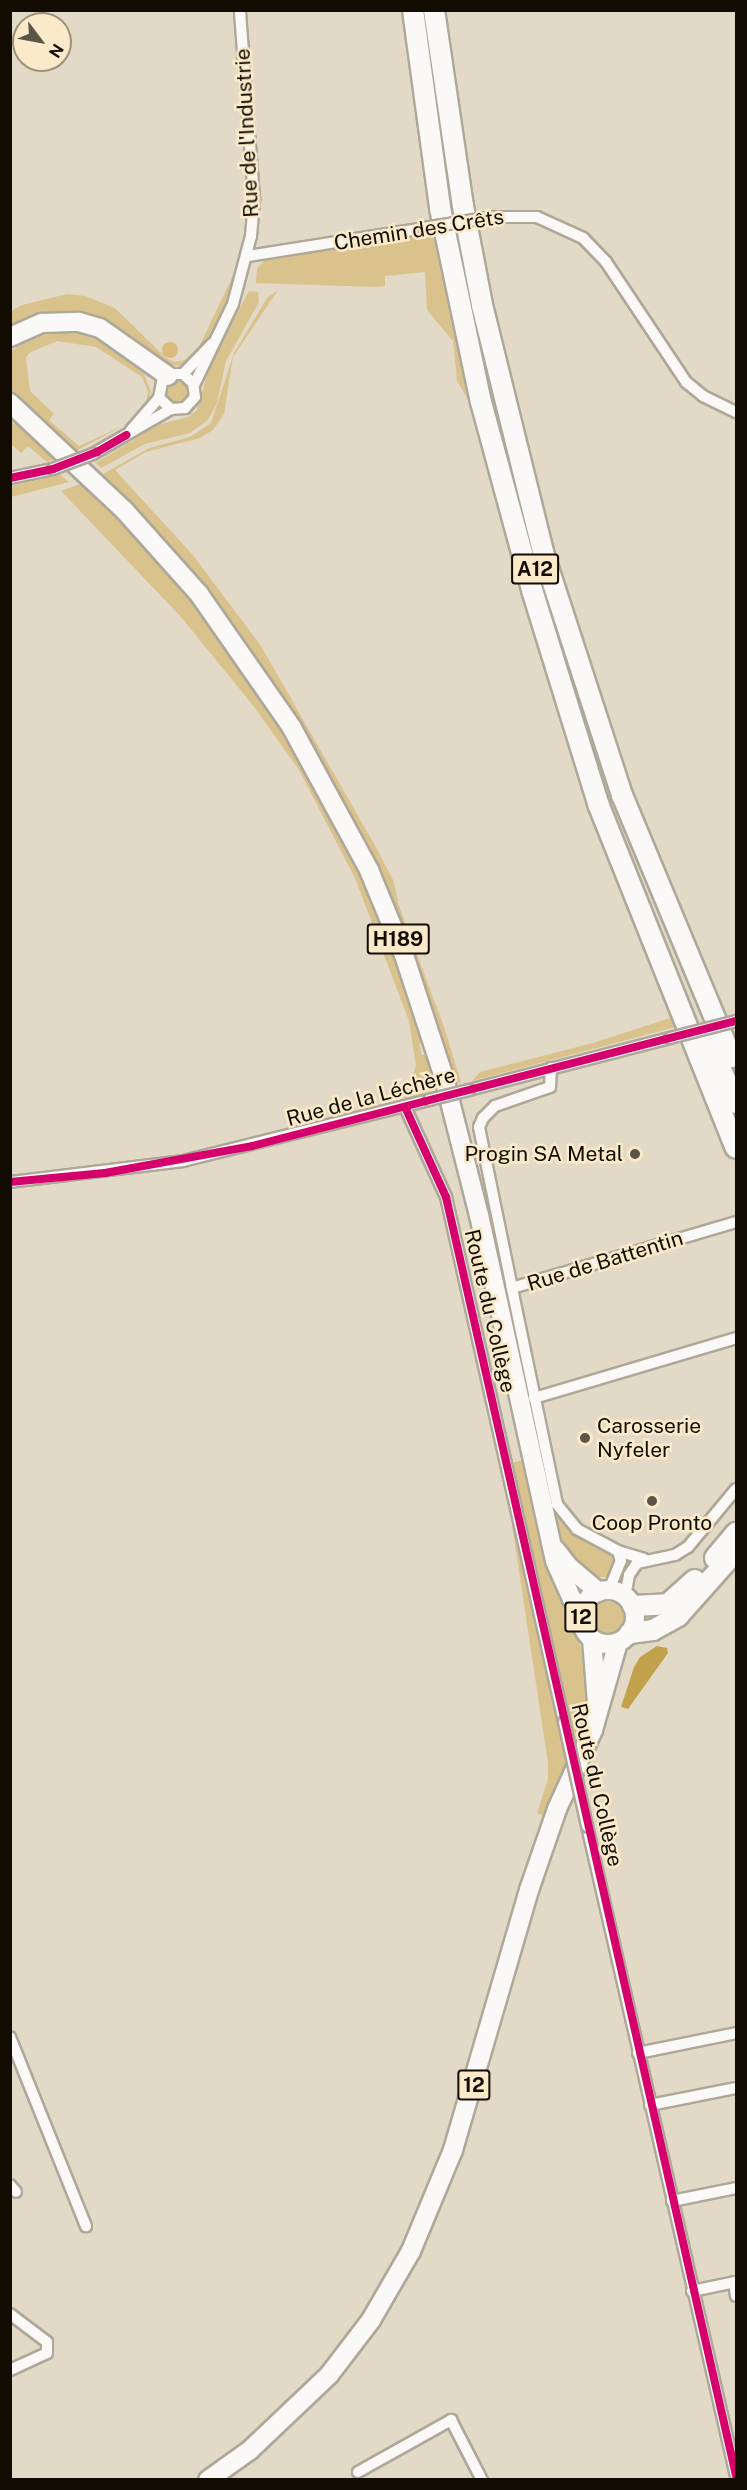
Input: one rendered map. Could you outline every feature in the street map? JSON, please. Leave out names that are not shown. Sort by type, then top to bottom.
[{"type":"highway","points":[[412,10],[440,208],[481,402],[533,593],[599,806],[736,1148]]},
{"type":"highway","name":"A12","points":[[422,10],[453,222],[490,398],[540,587],[585,729],[627,845],[736,1103]]},
{"type":"highway","name":"A12","points":[[434,10],[463,206],[517,454],[591,708],[682,948],[736,1071]]},
{"type":"highway","points":[[13,338],[42,323],[79,322],[100,328],[136,354],[168,383]]},
{"type":"highway","points":[[10,403],[19,418]]},
{"type":"highway","name":"H189","points":[[19,418],[124,510],[225,628],[303,746],[369,870],[404,956],[451,1103],[552,1544]]},
{"type":"highway","points":[[682,948],[736,1036]]},
{"type":"highway","points":[[616,1596],[658,1607],[678,1598],[736,1533]]},
{"type":"highway","name":"12","points":[[208,2480],[258,2443],[329,2375],[370,2320],[411,2252],[457,2138],[542,1850],[597,1714],[624,1637],[634,1623],[616,1596],[569,1567],[552,1544]]},
{"type":"highway","name":"12","points":[[552,1544],[559,1573],[582,1611],[583,1626],[592,1639],[597,1714]]},
{"type":"highway","points":[[624,1637],[653,1629],[678,1616],[736,1551]]},
{"type":"highway","name":"12","points":[[582,1611],[616,1596]]},
{"type":"highway","name":"12","points":[[592,1639],[605,1644],[624,1637]]},
{"type":"street","name":"Rue de l'Industrie","points":[[240,10],[254,198],[248,256]]},
{"type":"street","name":"Chemin des Crêts","points":[[248,256],[492,217],[537,217],[583,238],[606,262],[686,382],[703,396],[736,412]]},
{"type":"street","points":[[10,478],[53,469],[93,454],[171,409],[182,410],[190,405],[194,385],[233,304],[248,256]]},
{"type":"street","points":[[126,435],[168,383],[216,340]]},
{"type":"street","points":[[168,383],[194,385]]},
{"type":"street","points":[[168,383],[171,409]]},
{"type":"street","name":"Rue de la Léchère","points":[[10,1182],[183,1161],[405,1107],[736,1021]]},
{"type":"street","points":[[513,1288],[479,1127],[483,1118],[495,1106],[550,1087],[551,1068]]},
{"type":"street","name":"Route du Collège","points":[[405,1107],[446,1197],[638,2053],[736,2476]]},
{"type":"street","name":"Rue de Battentin","points":[[644,1558],[618,1551],[577,1529],[560,1509],[534,1398],[513,1288],[736,1222]]},
{"type":"street","points":[[534,1398],[736,1338]]},
{"type":"street","points":[[616,1596],[630,1571],[644,1558],[675,1555],[688,1547],[736,1490]]},
{"type":"street","points":[[616,1596],[621,1561],[618,1551]]},
{"type":"street","points":[[638,2053],[736,2033]]},
{"type":"street","points":[[11,2043],[86,2226]]},
{"type":"street","points":[[650,2105],[736,2088]]},
{"type":"street","points":[[672,2201],[736,2188]]},
{"type":"street","points":[[692,2291],[735,2282],[736,2296]]},
{"type":"street","points":[[10,2370],[47,2353],[47,2342],[12,2315]]},
{"type":"street","points":[[358,2472],[451,2420],[481,2479]]},
{"type":"shaded area","points":[[443,231],[517,547],[683,1025],[472,1081],[480,1072],[593,1043],[670,1018],[631,911],[472,406],[457,381],[453,341],[427,310],[425,272],[385,276],[385,286],[376,287],[256,283],[257,269],[265,259]]},
{"type":"shaded area","points":[[239,263],[221,317],[206,345],[179,366],[161,363],[107,322],[72,312],[50,313],[11,328],[11,311],[22,305],[67,294],[85,296],[115,308],[166,358],[175,362],[185,360],[199,347]]},
{"type":"shaded area","points":[[278,290],[233,357],[224,414],[213,430],[200,438],[146,452],[115,470],[192,554],[261,646],[377,849],[394,882],[398,903],[444,1027],[461,1082],[453,1085],[388,886],[320,761],[236,630],[204,589],[98,477],[149,448],[190,437],[211,423],[234,353],[267,298]]},
{"type":"shaded area","points":[[249,291],[258,292],[259,302],[226,361],[217,403],[208,420],[190,433],[145,444],[101,468],[96,463],[158,425],[188,417],[197,410],[210,365]]},
{"type":"shaded area","points":[[56,329],[95,336],[144,374],[151,392],[145,409],[148,392],[142,377],[96,347],[57,341],[29,353],[26,358],[30,391],[54,414],[49,420],[79,446],[123,426],[72,453],[11,395],[11,351],[36,334]]},
{"type":"shaded area","points":[[170,342],[176,344],[178,350],[176,356],[170,358],[164,356],[162,350],[164,344]]},
{"type":"shaded area","points":[[177,380],[186,383],[189,392],[186,401],[177,404],[168,401],[165,392],[168,383]]},
{"type":"shaded area","points":[[10,422],[19,426],[59,458],[47,462],[28,446],[21,453],[11,444]]},
{"type":"shaded area","points":[[61,475],[69,482],[11,497],[11,486]]},
{"type":"shaded area","points":[[86,482],[192,598],[224,640],[307,768],[361,871],[387,932],[425,1042],[419,1044],[422,1055],[429,1054],[439,1088],[421,1094],[421,1098],[404,1098],[416,1066],[409,1021],[355,878],[299,770],[255,708],[181,617],[61,491]]},
{"type":"shaded area","points":[[524,1460],[543,1555],[566,1604],[585,1660],[590,1688],[584,1728],[544,1816],[537,1813],[548,1779],[548,1763],[508,1498],[568,1740],[572,1732],[511,1471],[511,1463]]},
{"type":"shaded area","points":[[554,1505],[578,1535],[610,1551],[615,1566],[607,1577],[591,1577],[565,1552],[550,1506]]},
{"type":"shaded area","points":[[608,1602],[619,1607],[624,1618],[619,1629],[608,1634],[597,1629],[592,1618],[597,1607]]},
{"type":"shaded area","points":[[657,1646],[667,1648],[668,1653],[628,1709],[621,1707],[634,1667],[640,1657]]},
{"type":"cycle path","points":[[10,478],[53,469],[97,452],[126,435]]},
{"type":"cycle path","points":[[10,1182],[105,1173],[252,1146],[736,1021]]},
{"type":"cycle path","points":[[405,1107],[446,1197],[736,2476]]},
{"type":"place","name":"Progin SA Metal","points":[[635,1154]]},
{"type":"place","name":"Carosserie Nyfeler","points":[[585,1438]]},
{"type":"place","name":"Coop Pronto","points":[[652,1501]]}]
